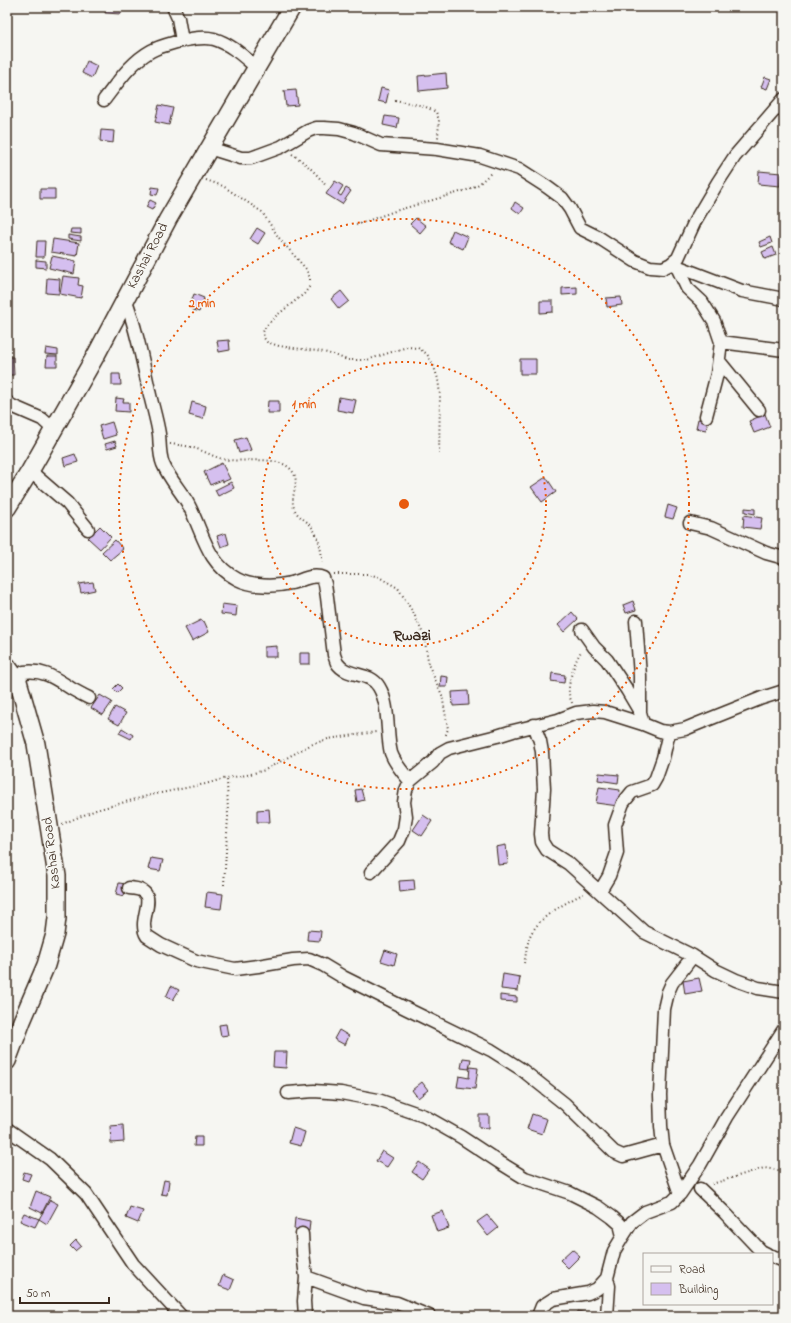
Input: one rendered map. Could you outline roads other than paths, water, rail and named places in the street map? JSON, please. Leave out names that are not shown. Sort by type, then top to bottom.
[{"type":"street","points":[[173,7],[178,18],[182,41]]},
{"type":"street","name":"Kashai Road","points":[[7,508],[30,471],[96,355],[168,219],[292,7]]},
{"type":"street","points":[[104,100],[139,58],[157,48],[182,41],[201,38],[214,39],[235,49],[257,68]]},
{"type":"street","points":[[674,265],[695,221],[718,182],[736,156],[784,99]]},
{"type":"street","points":[[210,148],[241,158],[251,158],[281,147],[308,131],[316,128],[324,128],[339,129],[354,133],[381,145],[438,149],[480,156],[518,169],[547,187],[562,198],[570,209],[580,228],[598,237],[635,261],[650,267],[663,268],[674,265],[742,291],[784,298]]},
{"type":"street","points":[[674,265],[687,288],[702,302],[714,322],[721,342],[719,362],[706,416]]},
{"type":"street","points":[[125,298],[133,319],[159,433],[163,463],[187,503],[210,553],[223,570],[238,580],[250,583],[278,585],[292,583],[315,576],[322,576],[325,584],[334,655],[337,664],[343,669],[366,676],[375,681],[380,688],[385,704],[392,755],[398,767],[410,781]]},
{"type":"street","points":[[721,342],[784,350]]},
{"type":"street","points":[[719,362],[759,410]]},
{"type":"street","points":[[7,402],[12,406],[42,419],[53,429]]},
{"type":"street","points":[[30,471],[67,503],[88,529]]},
{"type":"street","points":[[690,523],[711,528],[766,553],[784,558]]},
{"type":"street","points":[[636,621],[642,718]]},
{"type":"street","points":[[582,630],[594,647],[607,660],[642,718],[660,731],[669,732],[684,729],[762,698],[784,691]]},
{"type":"street","name":"Kashai Road","points":[[7,666],[18,681],[36,744],[57,876],[57,918],[55,934],[46,965],[7,1061]]},
{"type":"street","points":[[18,681],[24,672],[39,672],[57,679],[72,690],[89,698]]},
{"type":"street","points":[[371,872],[399,840],[404,829],[406,816],[404,802],[406,790],[410,781],[433,762],[440,753],[458,745],[558,720],[576,713],[593,711],[642,718]]},
{"type":"street","points":[[534,725],[542,752],[544,789],[541,834],[542,842],[547,850],[569,864],[644,932],[693,956],[715,970],[736,980],[758,988],[784,992]]},
{"type":"street","points":[[598,889],[609,876],[617,853],[615,825],[623,803],[632,792],[652,785],[663,758],[669,732]]},
{"type":"street","points":[[128,888],[139,889],[147,896],[148,901],[143,926],[144,932],[147,936],[182,955],[196,961],[235,969],[293,960],[309,960],[323,965],[405,1008],[491,1050],[522,1069],[565,1104],[614,1152],[622,1156],[663,1145]]},
{"type":"street","points":[[680,1194],[663,1145],[661,1126],[660,1095],[664,1009],[672,983],[693,956]]},
{"type":"street","points":[[538,1316],[542,1306],[553,1299],[588,1293],[597,1289],[607,1278],[614,1251],[632,1222],[645,1212],[672,1202],[680,1194],[700,1165],[727,1117],[784,1029]]},
{"type":"street","points":[[288,1093],[314,1091],[341,1093],[378,1100],[424,1116],[461,1137],[525,1178],[570,1193],[598,1207],[620,1224],[623,1236]]},
{"type":"street","points":[[7,1129],[50,1158],[86,1194],[133,1264],[181,1316]]},
{"type":"street","points":[[700,1189],[761,1251],[765,1253]]},
{"type":"street","points":[[302,1234],[306,1277],[304,1302],[305,1316]]},
{"type":"street","points":[[773,1256],[784,1261]]},
{"type":"street","points":[[306,1277],[364,1298],[397,1303],[430,1316]]},
{"type":"street","points":[[607,1278],[609,1286],[607,1316]]},
{"type":"district","name":"Rwazi","points":[[412,636]]}]
